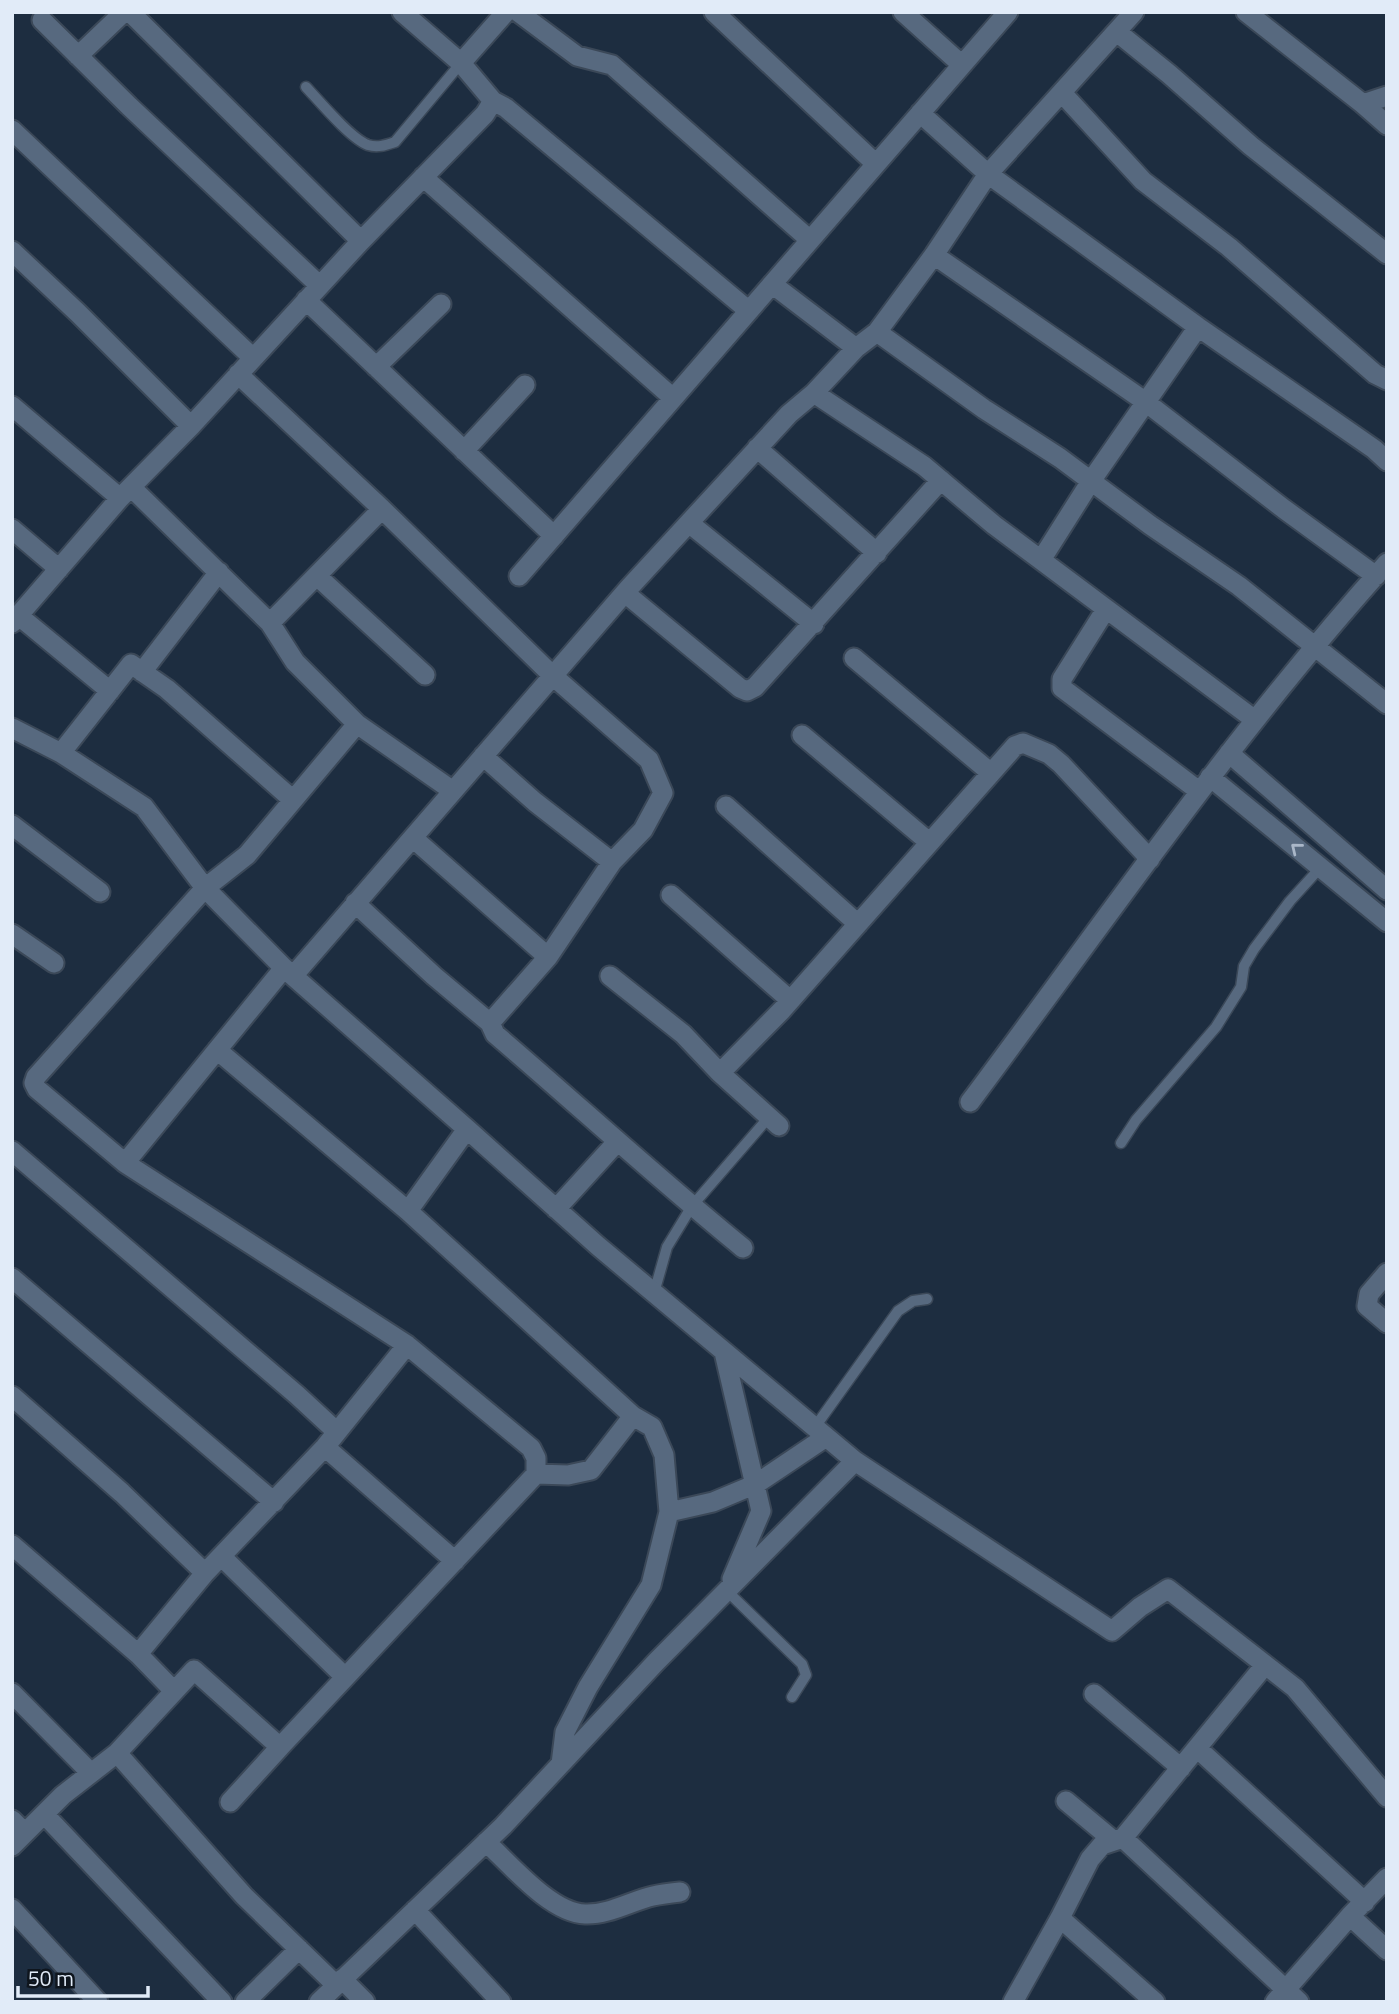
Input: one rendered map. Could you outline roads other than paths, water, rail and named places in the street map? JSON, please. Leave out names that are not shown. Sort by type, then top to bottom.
[{"type":"street","points":[[78,56],[124,12]]},
{"type":"street","points":[[130,12],[361,241]]},
{"type":"street","points":[[402,12],[461,63],[493,101],[506,108],[749,311]]},
{"type":"street","points":[[461,63],[506,12]]},
{"type":"street","points":[[518,12],[577,56],[612,65],[810,240]]},
{"type":"street","points":[[714,12],[876,164]]},
{"type":"street","points":[[903,12],[962,65]]},
{"type":"street","points":[[519,576],[1008,12]]},
{"type":"street","points":[[125,1163],[217,1050],[355,903],[625,593],[789,414],[814,393],[856,348],[877,332],[988,174],[1134,12]]},
{"type":"street","points":[[1246,12],[1387,125]]},
{"type":"street","points":[[42,20],[313,292],[376,367],[554,536]]},
{"type":"street","points":[[1117,32],[1251,146],[1387,254]]},
{"type":"street","points":[[1062,93],[1143,181],[1218,239],[1375,374],[1387,380]]},
{"type":"street","points":[[1363,104],[1387,96]]},
{"type":"street","points":[[110,691],[16,619],[126,493],[361,241],[485,114],[493,101]]},
{"type":"street","points":[[920,113],[988,174],[1198,327],[1374,449],[1387,461]]},
{"type":"street","points":[[12,130],[253,358]]},
{"type":"street","points":[[422,177],[673,398]]},
{"type":"street","points":[[12,251],[191,426]]},
{"type":"street","points":[[934,254],[1146,403],[1284,509],[1381,569],[1204,784],[970,1101]]},
{"type":"street","points":[[772,284],[856,348]]},
{"type":"street","points":[[376,367],[441,304]]},
{"type":"street","points":[[1041,560],[1091,481],[1198,327]]},
{"type":"street","points":[[877,332],[1239,586],[1387,704]]},
{"type":"street","points":[[238,374],[382,509],[553,676],[649,760],[663,793],[643,830],[612,862],[548,957],[490,1023]]},
{"type":"street","points":[[464,451],[525,385]]},
{"type":"street","points":[[814,393],[924,466],[1041,560],[1255,720]]},
{"type":"street","points":[[12,406],[126,493],[219,572],[270,623],[295,662],[357,724],[453,791]]},
{"type":"street","points":[[757,448],[877,553]]},
{"type":"street","points":[[625,593],[747,691],[755,687],[814,624],[941,480]]},
{"type":"street","points":[[270,623],[382,509]]},
{"type":"street","points":[[689,523],[814,624]]},
{"type":"street","points":[[12,529],[59,569]]},
{"type":"street","points":[[142,672],[219,572]]},
{"type":"street","points":[[317,576],[425,675]]},
{"type":"street","points":[[1106,609],[1062,679],[1062,688],[1204,784],[1320,868],[1387,922]]},
{"type":"street","points":[[854,658],[991,773]]},
{"type":"street","points":[[61,752],[131,664],[167,689],[293,800]]},
{"type":"street","points":[[230,1802],[536,1474],[536,1458],[531,1448],[407,1345],[125,1163],[37,1089],[34,1083],[36,1077],[205,888],[247,855],[357,724]]},
{"type":"street","points":[[12,728],[61,752],[144,807],[205,888],[288,972],[654,1294],[855,1461],[1112,1631],[1168,1588],[1295,1688],[1387,1797]]},
{"type":"street","points":[[802,735],[929,842]]},
{"type":"street","points":[[720,1073],[790,1000],[1015,746],[1023,743],[1049,754],[1150,859]]},
{"type":"street","points":[[1230,753],[1387,890]]},
{"type":"street","points":[[483,756],[535,802],[612,862]]},
{"type":"street","points":[[726,806],[858,924]]},
{"type":"street","points":[[12,825],[100,892]]},
{"type":"street","points":[[412,838],[548,957]]},
{"type":"street","points":[[671,895],[790,1000]]},
{"type":"street","points":[[355,903],[490,1023],[495,1034],[743,1248]]},
{"type":"street","points":[[12,934],[54,963]]},
{"type":"street","points":[[610,976],[683,1034],[720,1073],[774,1122]]},
{"type":"street","points":[[217,1050],[408,1211],[633,1416],[652,1427],[664,1455],[669,1512],[651,1585],[588,1687],[571,1720],[565,1732],[561,1764]]},
{"type":"street","points":[[408,1211],[467,1129]]},
{"type":"street","points":[[556,1209],[617,1142]]},
{"type":"street","points":[[12,1151],[297,1395],[331,1439],[455,1561]]},
{"type":"street","points":[[1387,1273],[1369,1294],[1367,1306],[1387,1323]]},
{"type":"street","points":[[12,1278],[274,1502]]},
{"type":"street","points":[[138,1654],[205,1573],[331,1439],[407,1345]]},
{"type":"street","points":[[724,1352],[761,1511],[727,1591]]},
{"type":"street","points":[[12,1396],[122,1493],[205,1573]]},
{"type":"street","points":[[536,1474],[568,1475],[591,1469],[633,1416]]},
{"type":"street","points":[[669,1512],[713,1502],[756,1484],[821,1432]]},
{"type":"street","points":[[319,2002],[486,1842],[855,1461]]},
{"type":"street","points":[[12,1545],[138,1654],[174,1692]]},
{"type":"street","points":[[222,1557],[345,1677]]},
{"type":"street","points":[[1013,2002],[1090,1859],[1102,1844],[1119,1840],[1265,1665]]},
{"type":"street","points":[[17,1833],[117,1753],[194,1670],[280,1747]]},
{"type":"street","points":[[12,1693],[91,1773]]},
{"type":"street","points":[[1094,1694],[1181,1768]]},
{"type":"street","points":[[1197,1748],[1365,1902]]},
{"type":"street","points":[[117,1753],[244,1896],[299,1949],[365,2002]]},
{"type":"street","points":[[1066,1801],[1119,1840],[1287,1998],[1350,1916],[1387,1878]]},
{"type":"street","points":[[44,1814],[222,2002]]},
{"type":"street","points":[[486,1842],[544,1896],[564,1910],[586,1914],[625,1906],[653,1896],[680,1892]]},
{"type":"street","points":[[12,1909],[98,2002]]},
{"type":"street","points":[[415,1910],[501,2002]]},
{"type":"street","points":[[1350,1916],[1387,1951]]},
{"type":"street","points":[[1060,1918],[1155,2002]]},
{"type":"street","points":[[245,2002],[299,1949]]},
{"type":"lane","points":[[306,87],[358,140],[369,146],[382,147],[395,142],[461,63]]},
{"type":"lane","points":[[1121,1143],[1136,1120],[1216,1027],[1241,986],[1244,966],[1254,949],[1290,901],[1320,868]]},
{"type":"lane","points":[[654,1294],[667,1247],[692,1206],[774,1122]]},
{"type":"lane","points":[[821,1432],[898,1311],[912,1301],[927,1299]]},
{"type":"lane","points":[[727,1591],[802,1664],[806,1675],[792,1697]]}]
